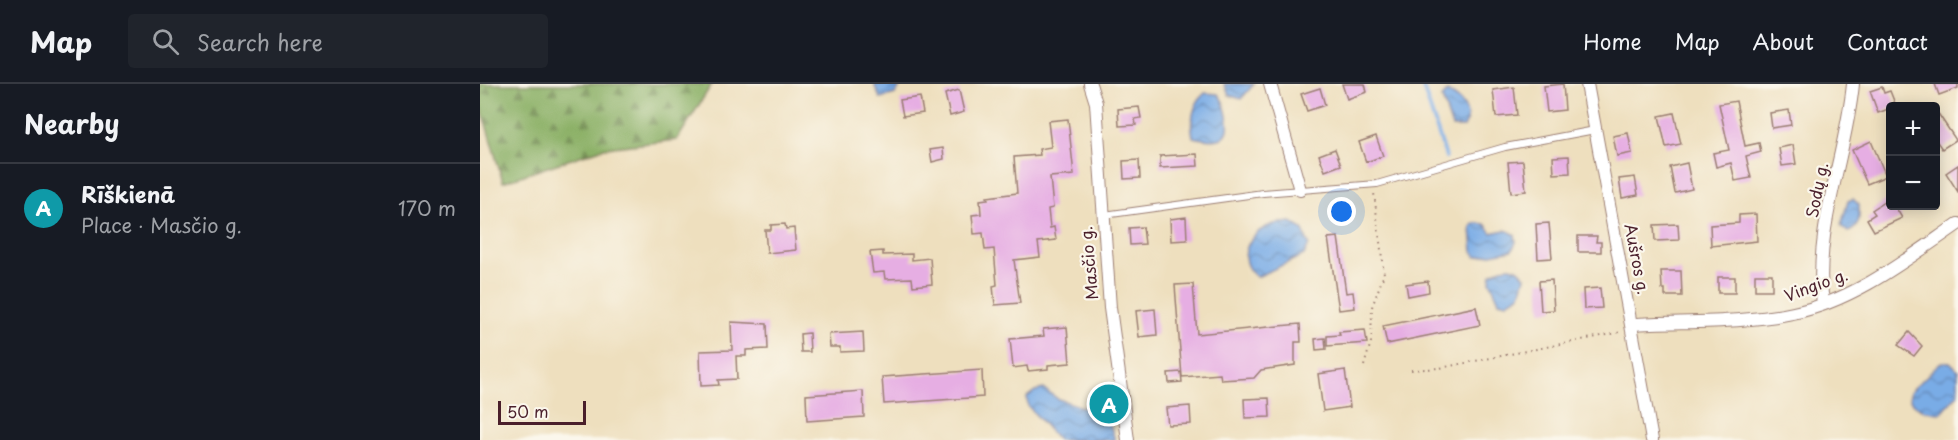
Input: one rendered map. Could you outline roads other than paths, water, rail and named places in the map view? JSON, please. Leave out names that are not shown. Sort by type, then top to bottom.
[{"type":"street","name":"Masčio g.","points":[[1090,84],[1096,103],[1102,215],[1118,388],[1128,440]]},
{"type":"street","points":[[1270,84],[1300,190]]},
{"type":"street","name":"Aušros g.","points":[[1587,84],[1652,440]]},
{"type":"street","name":"Sodų g.","points":[[1823,304],[1821,289],[1827,218],[1850,117],[1852,84]]},
{"type":"street","name":"Vingio g.","points":[[1633,327],[1762,318],[1795,313],[1823,304],[1882,276],[1958,224]]},
{"type":"lane","points":[[1102,215],[1263,193],[1373,184],[1505,147],[1595,130]]},
{"type":"water","points":[[874,84],[900,84],[895,94],[880,98]]},
{"type":"water","points":[[1224,84],[1254,84],[1241,99],[1229,95]]},
{"type":"water","points":[[1447,92],[1464,106],[1467,116],[1464,127],[1452,127],[1442,98]]},
{"type":"water","points":[[1205,93],[1218,94],[1222,99],[1227,116],[1228,125],[1225,136],[1214,140],[1193,137],[1193,113]]},
{"type":"water","points":[[1853,199],[1859,205],[1859,217],[1855,227],[1848,232],[1841,226],[1848,201]]},
{"type":"water","points":[[1291,222],[1302,229],[1309,244],[1304,255],[1257,277],[1246,263],[1245,256],[1250,241],[1256,234],[1271,225]]},
{"type":"water","points":[[1474,223],[1485,224],[1492,233],[1504,230],[1515,235],[1516,242],[1512,250],[1476,257],[1473,252],[1471,227]]},
{"type":"water","points":[[1501,268],[1519,269],[1525,277],[1520,295],[1507,303],[1499,301],[1490,281],[1491,274]]},
{"type":"water","points":[[1950,362],[1958,370],[1958,394],[1941,413],[1924,410],[1913,403],[1910,400],[1910,392],[1940,363]]},
{"type":"water","points":[[1044,389],[1058,399],[1107,415],[1115,440],[1058,440],[1028,406],[1027,397],[1035,391]]},
{"type":"waterway","points":[[1422,84],[1446,157]]},
{"type":"place","name":"Rīškienā","points":[[1109,404]]}]
